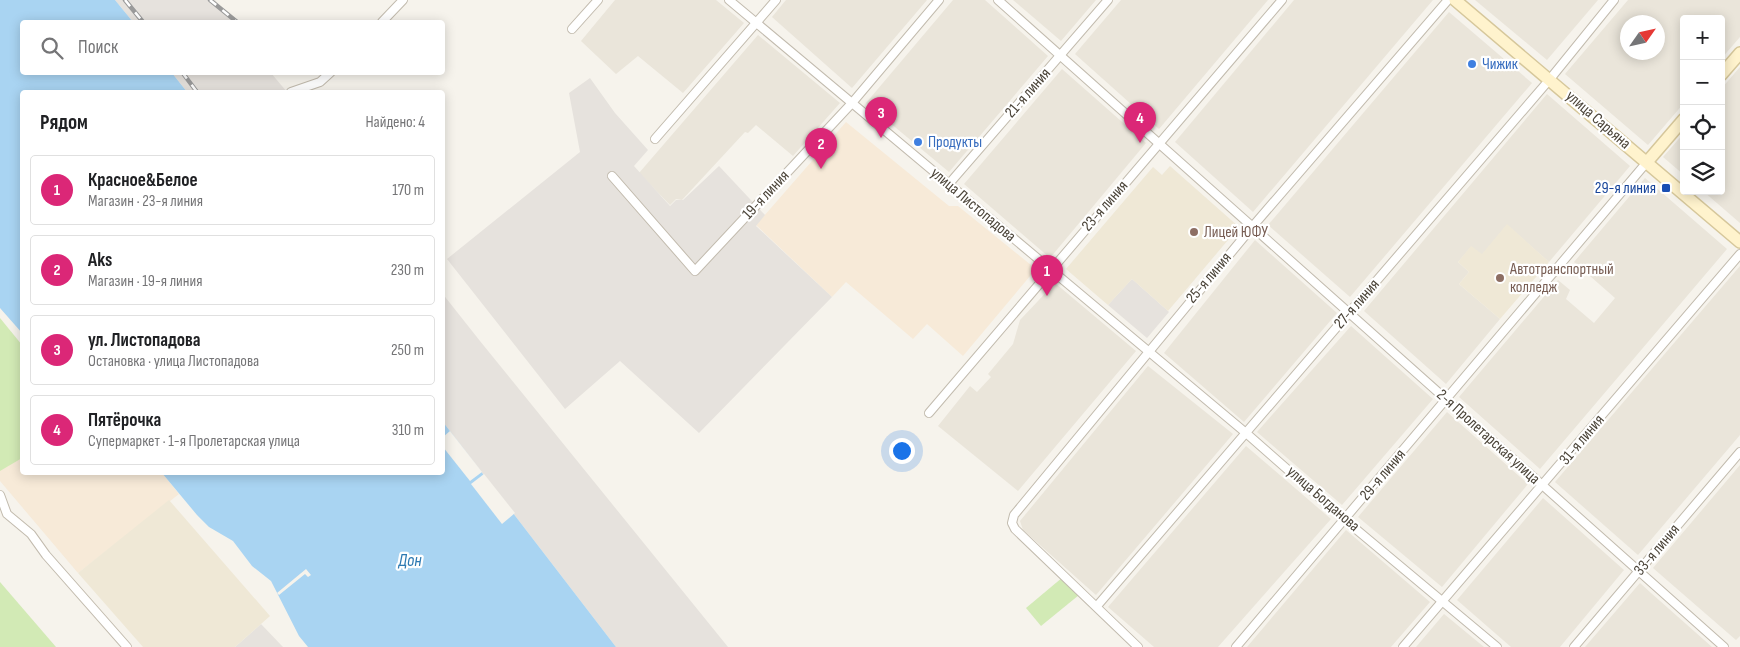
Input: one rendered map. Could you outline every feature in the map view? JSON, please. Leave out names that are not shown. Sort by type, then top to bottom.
[{"type":"main road","name":"улица Сарьяна","points":[[1455,0],[1740,242]]},
{"type":"main road","points":[[1725,70],[1740,53]]},
{"type":"main road","name":"29-я линия","points":[[1647,162],[1680,124]]},
{"type":"street","points":[[384,20],[403,0]]},
{"type":"street","points":[[572,29],[598,0]]},
{"type":"street","name":"улица Листопадова","points":[[729,0],[948,185],[1149,351]]},
{"type":"street","points":[[655,139],[776,0]]},
{"type":"street","name":"19-я линия","points":[[612,176],[695,271],[852,103],[939,0]]},
{"type":"street","name":"2-я Пролетарская улица","points":[[998,0],[1448,399],[1542,486],[1724,647]]},
{"type":"street","name":"21-я линия","points":[[948,185],[1108,0]]},
{"type":"street","name":"23-я линия","points":[[929,413],[1282,0]]},
{"type":"street","name":"25-я линия","points":[[1096,606],[1015,529],[1012,523],[1014,515],[1253,226],[1448,0]]},
{"type":"street","name":"27-я линия","points":[[1096,606],[1550,79],[1614,0]]},
{"type":"street","points":[[297,90],[320,82],[328,75]]},
{"type":"street","name":"29-я линия","points":[[1236,647],[1647,162]]},
{"type":"street","name":"31-я линия","points":[[1403,647],[1740,254]]},
{"type":"street","name":"улица Богданова","points":[[1149,351],[1345,520],[1497,647]]},
{"type":"street","name":"33-я линия","points":[[1574,647],[1740,452]]},
{"type":"street","points":[[0,495],[7,514],[31,534],[46,555],[127,647]]},
{"type":"street","points":[[1096,606],[1112,624],[1138,647]]},
{"type":"shaded area","points":[[115,0],[215,0],[231,20],[131,20]]},
{"type":"shaded area","points":[[615,0],[716,0],[744,23],[683,93],[638,56],[616,74],[581,41]]},
{"type":"shaded area","points":[[786,0],[927,0],[852,88],[772,17]]},
{"type":"shaded area","points":[[953,0],[985,0],[1048,56],[949,172],[866,103]]},
{"type":"shaded area","points":[[1013,0],[1096,0],[1061,41]]},
{"type":"shaded area","points":[[1121,0],[1268,0],[1159,129],[1075,54]]},
{"type":"shaded area","points":[[1294,0],[1433,0],[1253,212],[1175,142]]},
{"type":"shaded area","points":[[1475,0],[1598,0],[1547,60]]},
{"type":"shaded area","points":[[1628,0],[1740,0],[1740,37],[1725,54],[1725,15],[1680,15],[1680,108],[1648,145],[1565,74]]},
{"type":"shaded area","points":[[1449,12],[1532,83],[1350,297],[1268,225]]},
{"type":"shaded area","points":[[758,35],[840,103],[793,156],[756,125],[748,133],[745,132],[682,200],[676,199],[670,205],[639,173]]},
{"type":"shaded area","points":[[1740,67],[1740,223],[1708,195],[1725,195],[1725,84]]},
{"type":"shaded area","points":[[1062,69],[1146,143],[1050,258],[964,184]]},
{"type":"shaded area","points":[[174,75],[273,75],[285,90],[185,90]]},
{"type":"shaded area","points":[[590,78],[615,113],[648,150],[634,166],[670,206],[676,200],[683,200],[719,166],[765,215],[756,226],[832,297],[699,433],[620,361],[565,409],[447,259],[580,152],[569,93]]},
{"type":"shaded area","points":[[1547,94],[1630,166],[1549,262],[1507,225],[1482,255],[1471,247],[1458,262],[1469,272],[1459,284],[1500,319],[1446,384],[1364,311]]},
{"type":"shaded area","points":[[846,122],[949,206],[958,206],[1036,269],[963,356],[927,324],[913,339],[846,282],[832,297],[756,225]]},
{"type":"shaded area","points":[[1680,138],[1680,172],[1663,157]]},
{"type":"shaded area","points":[[1170,166],[1239,227],[1168,311],[1132,279],[1108,305],[1066,269],[1153,167],[1162,175]]},
{"type":"shaded area","points":[[1645,178],[1727,249],[1540,469],[1459,397],[1558,280],[1570,290],[1566,299],[1594,323],[1615,298],[1574,262]]},
{"type":"shaded area","name":"Автотранспортный колледж","points":[[1507,224],[1549,262],[1500,319],[1459,284],[1469,272],[1458,262],[1471,246],[1482,254]]},
{"type":"shaded area","points":[[1255,240],[1337,313],[1244,422],[1164,353]]},
{"type":"shaded area","points":[[1740,266],[1740,435],[1638,555],[1555,482]]},
{"type":"shaded area","points":[[1132,279],[1169,312],[1147,338],[1108,305]]},
{"type":"shaded area","points":[[1055,283],[1136,351],[1018,491],[938,426],[970,386],[977,392],[991,377],[988,374],[1013,344],[1020,320]]},
{"type":"shaded area","points":[[445,297],[728,647],[616,647],[445,425]]},
{"type":"shaded area","points":[[1351,326],[1433,399],[1342,505],[1257,432]]},
{"type":"shaded area","points":[[0,334],[20,351],[20,475],[164,475],[179,494],[78,573],[0,481]]},
{"type":"shaded area","points":[[1148,366],[1233,434],[1096,595],[1023,530],[1020,521]]},
{"type":"shaded area","points":[[1447,412],[1528,484],[1442,587],[1358,517]]},
{"type":"shaded area","points":[[1246,446],[1331,519],[1218,647],[1154,647],[1108,607]]},
{"type":"shaded area","points":[[1740,465],[1740,636],[1736,640],[1653,568]]},
{"type":"shaded area","points":[[1543,498],[1624,570],[1560,647],[1511,647],[1457,600]]},
{"type":"shaded area","points":[[169,500],[270,616],[235,647],[143,647],[78,573]]},
{"type":"shaded area","points":[[1346,530],[1430,602],[1391,647],[1247,647]]},
{"type":"shaded area","points":[[1640,583],[1651,593],[1712,647],[1585,647]]},
{"type":"shaded area","points":[[1444,614],[1484,647],[1416,647]]},
{"type":"shaded area","points":[[261,624],[283,647],[235,647]]},
{"type":"green space","points":[[0,318],[20,343],[20,459],[0,471]]},
{"type":"green space","points":[[1063,577],[1079,595],[1041,626],[1026,608]]},
{"type":"green space","points":[[0,582],[56,647],[0,647]]},
{"type":"water","points":[[0,0],[115,0],[131,20],[20,20],[20,75],[174,75],[185,90],[20,90],[20,331],[0,308]]},
{"type":"water","name":"Дон","points":[[445,425],[616,647],[308,647],[299,636],[271,581],[252,566],[233,541],[209,527],[164,475],[445,475]]},
{"type":"pier","points":[[450,431],[482,472],[470,481],[445,450],[445,435]]},
{"type":"pier","points":[[484,474],[515,513],[502,524],[471,484]]},
{"type":"pier","points":[[306,569],[311,575],[308,577],[305,574],[279,595],[277,593]]},
{"type":"railway","points":[[125,0],[141,20]]},
{"type":"railway","points":[[210,0],[235,20]]},
{"type":"railway","points":[[184,75],[196,90]]},
{"type":"place","name":"Чижик","points":[[1472,64]]},
{"type":"place","name":"ул. Листопадова","points":[[881,138]]},
{"type":"place","name":"Продукты","points":[[918,142]]},
{"type":"place","name":"Пятёрочка","points":[[1140,143]]},
{"type":"place","name":"Aks","points":[[821,169]]},
{"type":"place","name":"29-я линия","points":[[1666,188]]},
{"type":"place","name":"Лицей ЮФУ","points":[[1194,232]]},
{"type":"place","name":"Автотранспортный колледж","points":[[1500,278]]},
{"type":"place","name":"Красное&Белое","points":[[1047,296]]}]
